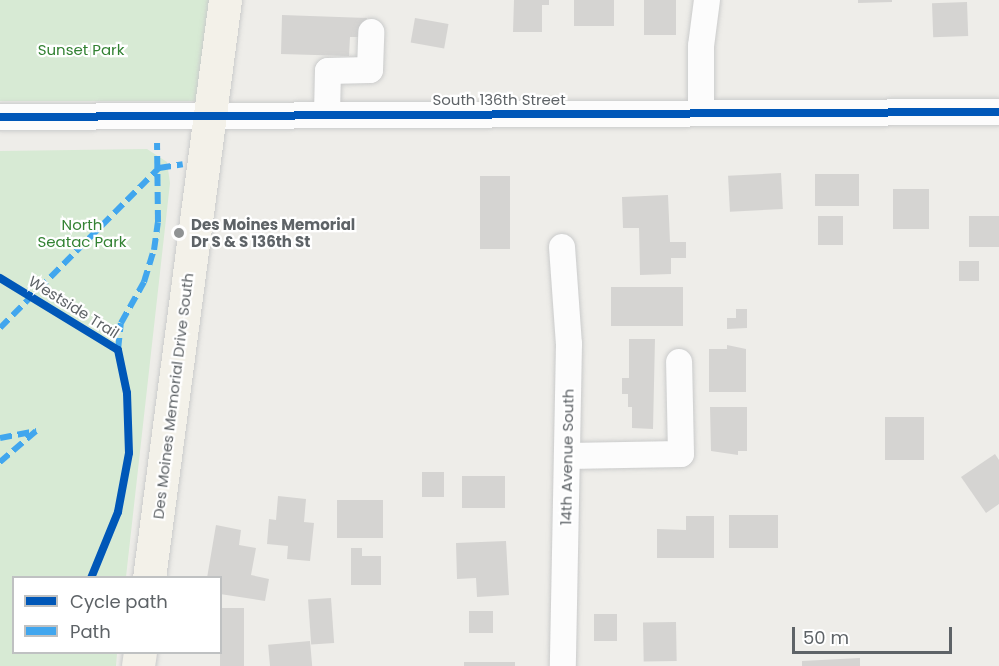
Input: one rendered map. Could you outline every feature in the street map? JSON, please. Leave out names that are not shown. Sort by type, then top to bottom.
[{"type":"main road","name":"Des Moines Memorial Drive South","points":[[149,576],[225,0]]},
{"type":"street","points":[[701,113],[701,46],[707,0]]},
{"type":"street","points":[[327,114],[328,71],[370,70],[371,32]]},
{"type":"street","name":"South 136th Street","points":[[0,117],[210,113],[999,112]]},
{"type":"street","name":"14th Avenue South","points":[[562,248],[569,344],[563,666]]},
{"type":"street","points":[[568,456],[681,454],[680,362]]},
{"type":"green space","name":"Sunset Park","points":[[0,0],[214,0],[214,101],[0,101]]},
{"type":"green space","name":"North Seatac Park","points":[[147,149],[167,162],[170,183],[126,576],[12,576],[12,654],[117,654],[116,666],[0,666],[0,151]]},
{"type":"building","points":[[514,0],[549,0],[549,5],[542,5],[542,32],[513,32]]},
{"type":"building","points":[[574,0],[614,0],[614,26],[574,26]]},
{"type":"building","points":[[644,0],[676,0],[676,35],[644,35]]},
{"type":"building","points":[[858,0],[892,0],[892,2],[858,3]]},
{"type":"building","points":[[967,2],[968,36],[933,37],[932,3]]},
{"type":"building","points":[[282,15],[367,18],[367,37],[350,37],[349,56],[281,54]]},
{"type":"building","points":[[415,18],[448,24],[444,49],[411,43]]},
{"type":"building","points":[[781,173],[783,209],[730,212],[728,176]]},
{"type":"building","points":[[815,174],[859,174],[859,206],[815,206]]},
{"type":"building","points":[[480,176],[510,176],[510,249],[480,249]]},
{"type":"building","points":[[893,189],[929,189],[929,229],[893,229]]},
{"type":"building","points":[[668,195],[670,242],[686,242],[686,258],[671,258],[671,274],[640,275],[639,228],[623,228],[622,197]]},
{"type":"building","points":[[818,216],[843,216],[843,245],[818,245]]},
{"type":"building","points":[[969,216],[999,216],[999,247],[969,247]]},
{"type":"building","points":[[959,261],[979,261],[979,281],[959,281]]},
{"type":"building","points":[[611,287],[683,287],[683,326],[611,326]]},
{"type":"building","points":[[736,309],[747,309],[747,328],[727,329],[727,318],[736,318]]},
{"type":"building","points":[[629,339],[655,339],[653,429],[632,428],[632,407],[628,407],[628,394],[622,394],[622,378],[629,378]]},
{"type":"building","points":[[727,345],[746,349],[746,392],[709,392],[709,349],[727,349]]},
{"type":"building","points":[[710,407],[747,407],[747,451],[738,451],[738,455],[711,451]]},
{"type":"building","points":[[885,417],[924,417],[924,460],[885,460]]},
{"type":"building","points":[[995,454],[999,460],[999,504],[986,513],[961,477]]},
{"type":"building","points":[[422,472],[444,472],[444,497],[422,497]]},
{"type":"building","points":[[462,476],[505,476],[505,508],[462,508]]},
{"type":"building","points":[[278,496],[306,499],[304,522],[314,523],[310,561],[287,559],[288,546],[267,544],[269,519],[276,520]]},
{"type":"building","points":[[337,500],[383,500],[383,538],[337,538]]},
{"type":"building","points":[[729,515],[778,515],[778,548],[729,548]]},
{"type":"building","points":[[686,516],[714,516],[714,558],[657,558],[657,529],[686,530]]},
{"type":"building","points":[[216,525],[241,530],[239,545],[256,548],[251,575],[269,579],[265,601],[222,594],[222,576],[207,576]]},
{"type":"building","points":[[506,541],[509,595],[477,597],[476,578],[457,579],[456,543]]},
{"type":"building","points":[[351,548],[362,548],[362,556],[381,556],[381,585],[351,585]]},
{"type":"building","points":[[331,598],[334,643],[311,644],[308,600]]},
{"type":"building","points":[[222,608],[244,608],[244,666],[220,666]]},
{"type":"building","points":[[469,611],[493,611],[493,633],[469,633]]},
{"type":"building","points":[[594,614],[617,614],[617,641],[594,641]]},
{"type":"building","points":[[676,622],[677,661],[644,662],[643,623]]},
{"type":"building","points":[[310,641],[312,666],[270,666],[268,645]]},
{"type":"building","points":[[860,658],[860,666],[802,666],[802,661]]},
{"type":"building","points":[[464,662],[515,662],[515,666],[464,666]]},
{"type":"marked path","points":[[118,350],[121,323],[144,282],[154,250],[158,222],[157,143]]},
{"type":"marked path","points":[[0,328],[159,168],[183,164]]},
{"type":"marked path","points":[[0,438],[36,431],[0,462]]},
{"type":"cycle path","points":[[0,117],[999,112]]},
{"type":"cycle path","name":"Westside Trail","points":[[0,278],[118,350],[127,393],[129,453],[118,512],[92,576]]},
{"type":"place","name":"Des Moines Memorial Dr S & S 136th St","points":[[179,233]]}]
